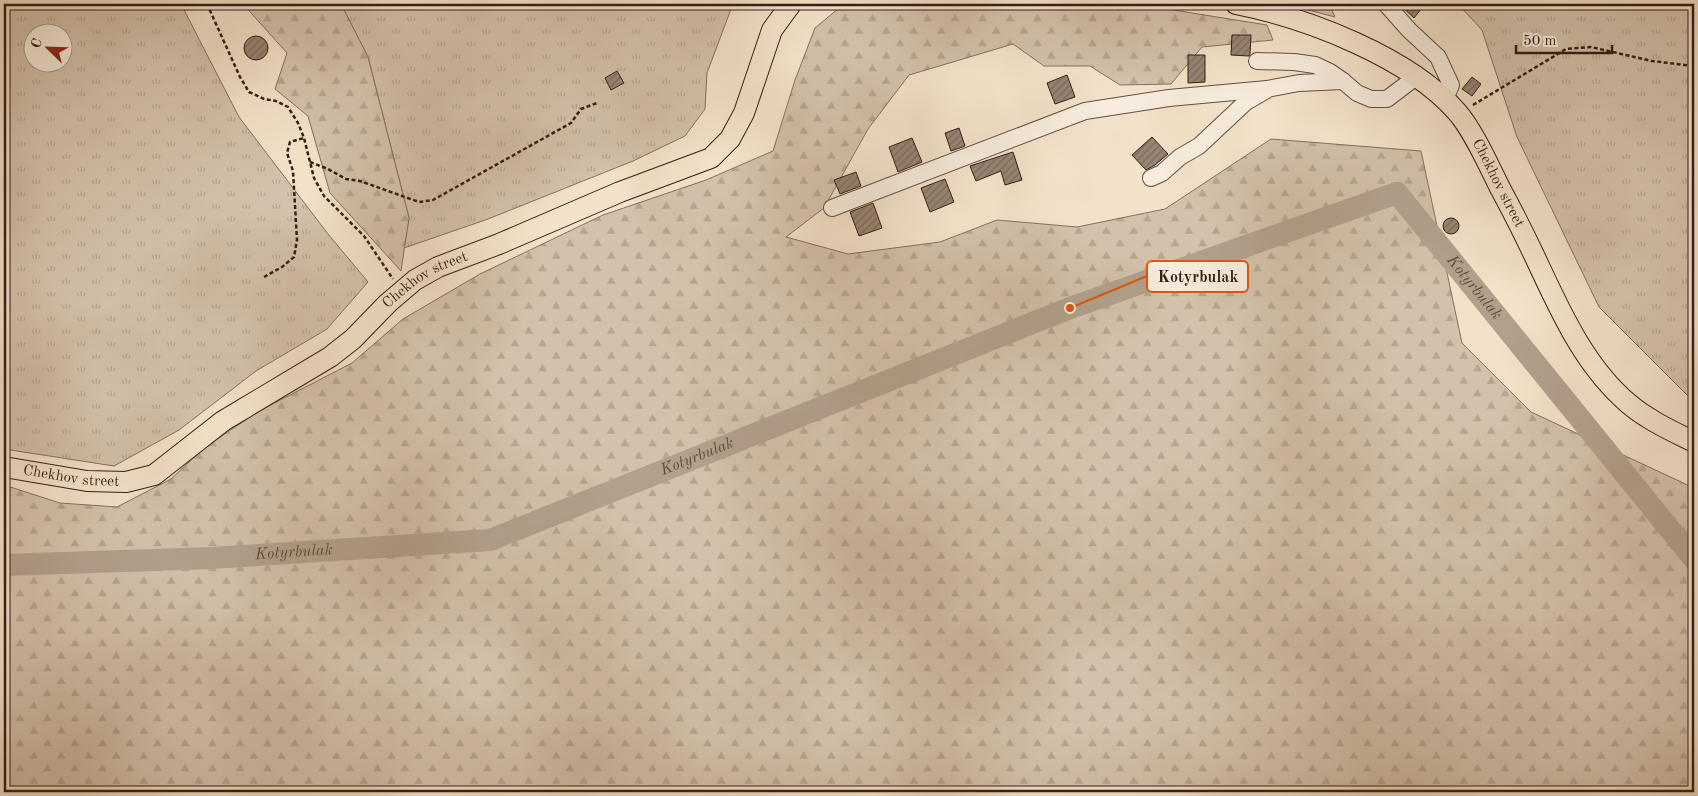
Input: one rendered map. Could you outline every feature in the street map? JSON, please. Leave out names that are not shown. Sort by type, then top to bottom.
[{"type":"main road","name":"Chekhov street","points":[[4,467],[87,481],[126,482],[154,475],[222,421],[330,357],[352,340],[401,290],[415,280],[438,267],[499,244],[620,192],[711,158],[730,139],[744,113],[772,30],[790,4]]},
{"type":"main road","name":"Chekhov street","points":[[1236,4],[1259,8],[1326,31],[1371,50],[1416,77],[1445,99],[1459,114],[1491,169],[1579,344],[1603,377],[1629,404],[1664,427],[1694,442]]},
{"type":"street","points":[[1386,4],[1438,58],[1451,85],[1445,99]]},
{"type":"street","points":[[1257,61],[1294,62],[1315,65],[1330,72],[1357,93],[1370,99],[1387,99],[1416,77]]},
{"type":"street","points":[[832,208],[1085,111],[1169,98],[1267,90],[1299,83],[1344,81]]},
{"type":"street","points":[[1151,178],[1162,173],[1180,157],[1199,146],[1246,102],[1267,90]]},
{"type":"path","points":[[207,4],[240,77],[249,92],[288,107],[298,123],[304,138],[314,178],[324,196],[364,236],[401,290]]},
{"type":"path","points":[[1459,114],[1566,50],[1591,47],[1652,61],[1694,66]]},
{"type":"path","points":[[310,162],[328,168],[346,179],[360,181],[419,202],[433,200],[571,123],[581,109],[597,103]]},
{"type":"path","points":[[264,277],[282,267],[294,256],[296,240],[293,171],[286,153],[290,142],[304,138]]},
{"type":"green space","points":[[4,4],[181,4],[239,117],[328,234],[368,282],[327,329],[256,371],[179,430],[114,466],[4,449]]},
{"type":"green space","points":[[243,4],[341,4],[368,57],[409,218],[401,271],[330,193],[308,116],[275,89],[287,53]]},
{"type":"green space","points":[[341,4],[737,4],[731,9],[707,73],[705,109],[685,136],[633,161],[488,219],[404,248],[409,218],[368,57]]},
{"type":"green space","points":[[844,4],[1136,4],[1267,25],[1273,40],[1202,47],[1171,84],[1120,85],[1090,66],[1044,66],[1013,44],[909,75],[868,129],[824,208],[786,237],[848,254],[940,242],[997,220],[1077,227],[1165,209],[1271,139],[1421,151],[1462,343],[1531,412],[1694,488],[1694,792],[4,792],[4,485],[60,503],[117,507],[171,479],[204,448],[259,411],[352,363],[403,319],[480,274],[603,215],[706,180],[773,151],[795,80],[815,28]]},
{"type":"green space","points":[[1285,4],[1326,4],[1330,6],[1335,17]]},
{"type":"green space","points":[[1458,4],[1694,4],[1694,402],[1599,307],[1517,137],[1482,30]]},
{"type":"building","points":[[1399,4],[1425,4],[1414,18]]},
{"type":"building","points":[[1232,35],[1251,35],[1249,56],[1231,55]]},
{"type":"building","points":[[256,36],[265,39],[268,48],[265,57],[256,60],[247,57],[244,48],[247,39]]},
{"type":"building","points":[[1188,55],[1205,55],[1205,82],[1188,83]]},
{"type":"building","points":[[617,71],[624,83],[611,90],[605,78]]},
{"type":"building","points":[[1067,75],[1075,97],[1055,104],[1047,83]]},
{"type":"building","points":[[1472,77],[1481,84],[1472,96],[1462,89]]},
{"type":"building","points":[[959,128],[965,146],[951,151],[945,133]]},
{"type":"building","points":[[1152,137],[1168,154],[1146,170],[1132,155]]},
{"type":"building","points":[[912,138],[922,162],[898,172],[889,147]]},
{"type":"building","points":[[1013,152],[1022,180],[1005,185],[1001,171],[976,181],[970,166]]},
{"type":"building","points":[[856,172],[861,186],[840,194],[834,180]]},
{"type":"building","points":[[945,179],[954,202],[930,212],[921,188]]},
{"type":"building","points":[[873,203],[882,228],[859,236],[850,212]]},
{"type":"building","points":[[1451,218],[1457,220],[1459,226],[1457,232],[1451,234],[1445,232],[1443,226],[1445,220]]},
{"type":"waterway","name":"Kotyrbulak","points":[[4,565],[212,558],[490,540],[1070,308],[1397,193],[1694,559]]},
{"type":"place","name":"Kotyrbulak","points":[[1070,308]]}]
